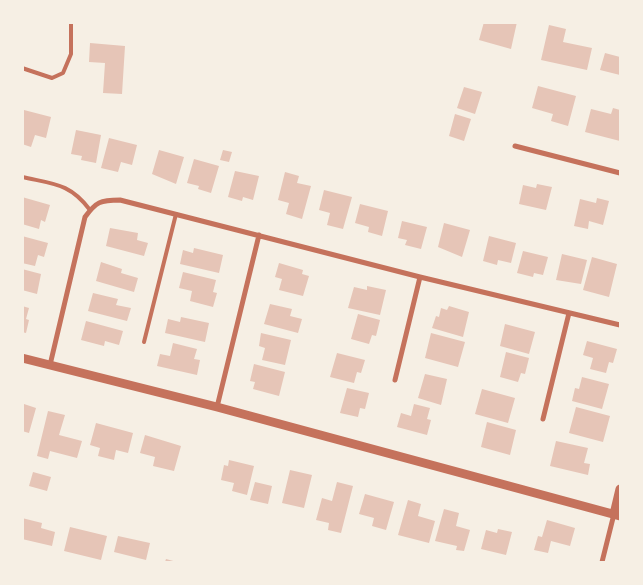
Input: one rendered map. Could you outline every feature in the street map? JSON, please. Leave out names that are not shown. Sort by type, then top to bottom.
[{"type":"street","points":[[515,146],[620,173]]},
{"type":"street","points":[[50,365],[85,218],[95,204],[106,200],[120,200],[420,277],[620,325]]},
{"type":"street","points":[[217,407],[259,235]]},
{"type":"street","points":[[395,380],[420,277]]},
{"type":"street","points":[[543,419],[568,313]]},
{"type":"street","points":[[22,358],[217,407],[617,515]]},
{"type":"street","points":[[602,562],[617,515],[620,489]]},
{"type":"lane","points":[[22,68],[52,78],[63,73],[71,54],[71,22]]},
{"type":"lane","points":[[22,177],[67,188],[81,198],[90,210]]},
{"type":"lane","points":[[144,342],[176,214]]},
{"type":"building","points":[[484,22],[517,22],[511,49],[479,40]]},
{"type":"building","points":[[549,25],[566,29],[563,42],[592,48],[587,70],[541,60]]},
{"type":"building","points":[[90,43],[125,46],[122,94],[103,93],[105,63],[89,62]]},
{"type":"building","points":[[605,53],[620,57],[620,75],[600,70]]},
{"type":"building","points":[[538,86],[576,96],[568,126],[551,121],[553,114],[532,108]]},
{"type":"building","points":[[464,87],[482,92],[475,114],[457,108]]},
{"type":"building","points":[[613,108],[620,110],[620,141],[585,132],[591,109],[611,114]]},
{"type":"building","points":[[24,110],[51,117],[46,138],[35,135],[31,147],[22,144]]},
{"type":"building","points":[[455,114],[471,119],[464,141],[449,136]]},
{"type":"building","points":[[76,130],[101,135],[96,163],[81,160],[82,156],[71,154]]},
{"type":"building","points":[[109,138],[137,145],[132,165],[121,162],[118,172],[101,168]]},
{"type":"building","points":[[159,150],[184,157],[176,184],[152,174]]},
{"type":"building","points":[[223,150],[232,152],[229,162],[220,160]]},
{"type":"building","points":[[194,159],[219,166],[211,193],[198,189],[199,186],[187,183]]},
{"type":"building","points":[[235,171],[259,176],[253,200],[243,197],[242,201],[228,197]]},
{"type":"building","points":[[285,172],[299,176],[297,183],[311,186],[302,219],[286,214],[289,203],[278,200]]},
{"type":"building","points":[[537,184],[552,187],[546,210],[519,204],[523,185],[536,188]]},
{"type":"building","points":[[324,190],[352,197],[343,229],[327,225],[330,213],[319,210]]},
{"type":"building","points":[[22,197],[50,205],[45,222],[41,220],[39,229],[22,224]]},
{"type":"building","points":[[597,198],[609,201],[603,225],[589,221],[588,229],[574,226],[580,199],[596,203]]},
{"type":"building","points":[[360,204],[388,211],[382,236],[368,232],[369,227],[355,223]]},
{"type":"building","points":[[402,221],[427,227],[421,249],[405,245],[407,240],[398,238]]},
{"type":"building","points":[[444,223],[470,230],[462,257],[438,247]]},
{"type":"building","points":[[110,228],[138,233],[137,240],[148,243],[144,256],[106,246]]},
{"type":"building","points":[[22,236],[48,243],[44,257],[38,255],[35,266],[22,263]]},
{"type":"building","points":[[489,236],[516,243],[511,263],[498,260],[497,265],[483,261]]},
{"type":"building","points":[[194,248],[223,255],[219,273],[180,264],[183,250],[193,253]]},
{"type":"building","points":[[523,251],[548,257],[543,275],[534,273],[533,277],[517,273]]},
{"type":"building","points":[[562,254],[587,260],[581,284],[556,280]]},
{"type":"building","points":[[592,257],[617,264],[609,297],[583,290]]},
{"type":"building","points":[[101,262],[122,269],[121,273],[138,278],[134,292],[96,281]]},
{"type":"building","points":[[279,263],[303,270],[302,274],[309,276],[303,296],[279,290],[282,279],[275,277]]},
{"type":"building","points":[[22,269],[41,274],[37,294],[22,290]]},
{"type":"building","points":[[183,272],[216,280],[213,292],[217,293],[213,307],[190,301],[192,291],[179,288]]},
{"type":"building","points":[[367,286],[386,290],[380,315],[348,308],[354,287],[367,290]]},
{"type":"building","points":[[93,293],[118,299],[116,305],[131,308],[127,321],[88,311]]},
{"type":"building","points":[[270,304],[292,309],[290,316],[302,319],[298,333],[264,324]]},
{"type":"building","points":[[22,306],[29,308],[26,319],[29,320],[26,333],[22,332]]},
{"type":"building","points":[[449,306],[469,312],[463,337],[432,328],[436,316],[439,317],[441,308],[447,310]]},
{"type":"building","points":[[358,314],[380,320],[376,336],[372,335],[369,344],[351,339]]},
{"type":"building","points":[[181,317],[209,323],[205,342],[165,333],[168,319],[180,322]]},
{"type":"building","points":[[86,321],[123,331],[119,345],[105,341],[104,346],[81,340]]},
{"type":"building","points":[[505,324],[535,332],[529,354],[500,346]]},
{"type":"building","points":[[261,333],[291,340],[285,365],[262,360],[265,348],[259,346]]},
{"type":"building","points":[[431,333],[465,342],[458,367],[425,358]]},
{"type":"building","points":[[587,341],[617,349],[613,363],[609,362],[606,373],[590,369],[593,358],[583,355]]},
{"type":"building","points":[[173,343],[197,349],[194,359],[200,360],[197,375],[157,366],[160,354],[170,356]]},
{"type":"building","points":[[506,352],[529,358],[525,374],[521,373],[518,382],[500,377]]},
{"type":"building","points":[[337,353],[365,360],[361,373],[357,372],[354,383],[330,377]]},
{"type":"building","points":[[254,364],[285,372],[279,396],[253,389],[255,382],[250,381]]},
{"type":"building","points":[[425,374],[447,379],[441,405],[418,398]]},
{"type":"building","points":[[582,377],[609,384],[602,409],[572,401],[575,388],[579,389]]},
{"type":"building","points":[[347,388],[369,393],[365,409],[360,408],[358,417],[340,413]]},
{"type":"building","points":[[482,389],[515,398],[508,423],[475,414]]},
{"type":"building","points":[[24,404],[36,408],[29,433],[22,431]]},
{"type":"building","points":[[414,404],[430,408],[427,419],[431,420],[427,435],[397,427],[401,413],[411,416]]},
{"type":"building","points":[[576,407],[610,416],[603,442],[569,433]]},
{"type":"building","points":[[48,411],[65,415],[59,435],[82,441],[77,458],[50,451],[48,459],[37,456]]},
{"type":"building","points":[[487,422],[516,430],[510,455],[481,447]]},
{"type":"building","points":[[96,423],[133,433],[128,453],[116,450],[114,460],[98,456],[100,448],[90,445]]},
{"type":"building","points":[[145,435],[181,446],[174,471],[153,466],[155,457],[140,453]]},
{"type":"building","points":[[556,441],[588,448],[584,463],[590,464],[588,475],[550,466]]},
{"type":"building","points":[[229,460],[254,466],[247,495],[232,491],[234,483],[221,480],[224,465],[228,466]]},
{"type":"building","points":[[290,470],[312,475],[304,508],[282,503]]},
{"type":"building","points":[[33,472],[51,477],[47,491],[29,486]]},
{"type":"building","points":[[255,482],[272,486],[268,504],[250,500]]},
{"type":"building","points":[[337,482],[353,486],[341,533],[328,530],[329,523],[316,520],[322,498],[332,501]]},
{"type":"building","points":[[365,494],[394,502],[386,530],[372,526],[374,518],[359,514]]},
{"type":"building","points":[[408,500],[421,504],[418,516],[435,521],[429,543],[398,535]]},
{"type":"building","points":[[444,509],[459,513],[456,526],[470,530],[464,551],[456,550],[457,546],[435,541]]},
{"type":"building","points":[[22,518],[42,523],[41,528],[55,532],[52,546],[22,539]]},
{"type":"building","points":[[547,520],[575,528],[570,546],[551,541],[548,553],[534,550],[538,536],[542,537]]},
{"type":"building","points":[[70,527],[107,536],[101,560],[64,551]]},
{"type":"building","points":[[498,529],[512,532],[506,555],[481,549],[486,530],[497,533]]},
{"type":"building","points":[[118,536],[150,543],[146,560],[114,552]]},
{"type":"building","points":[[166,559],[177,562],[165,562]]}]
